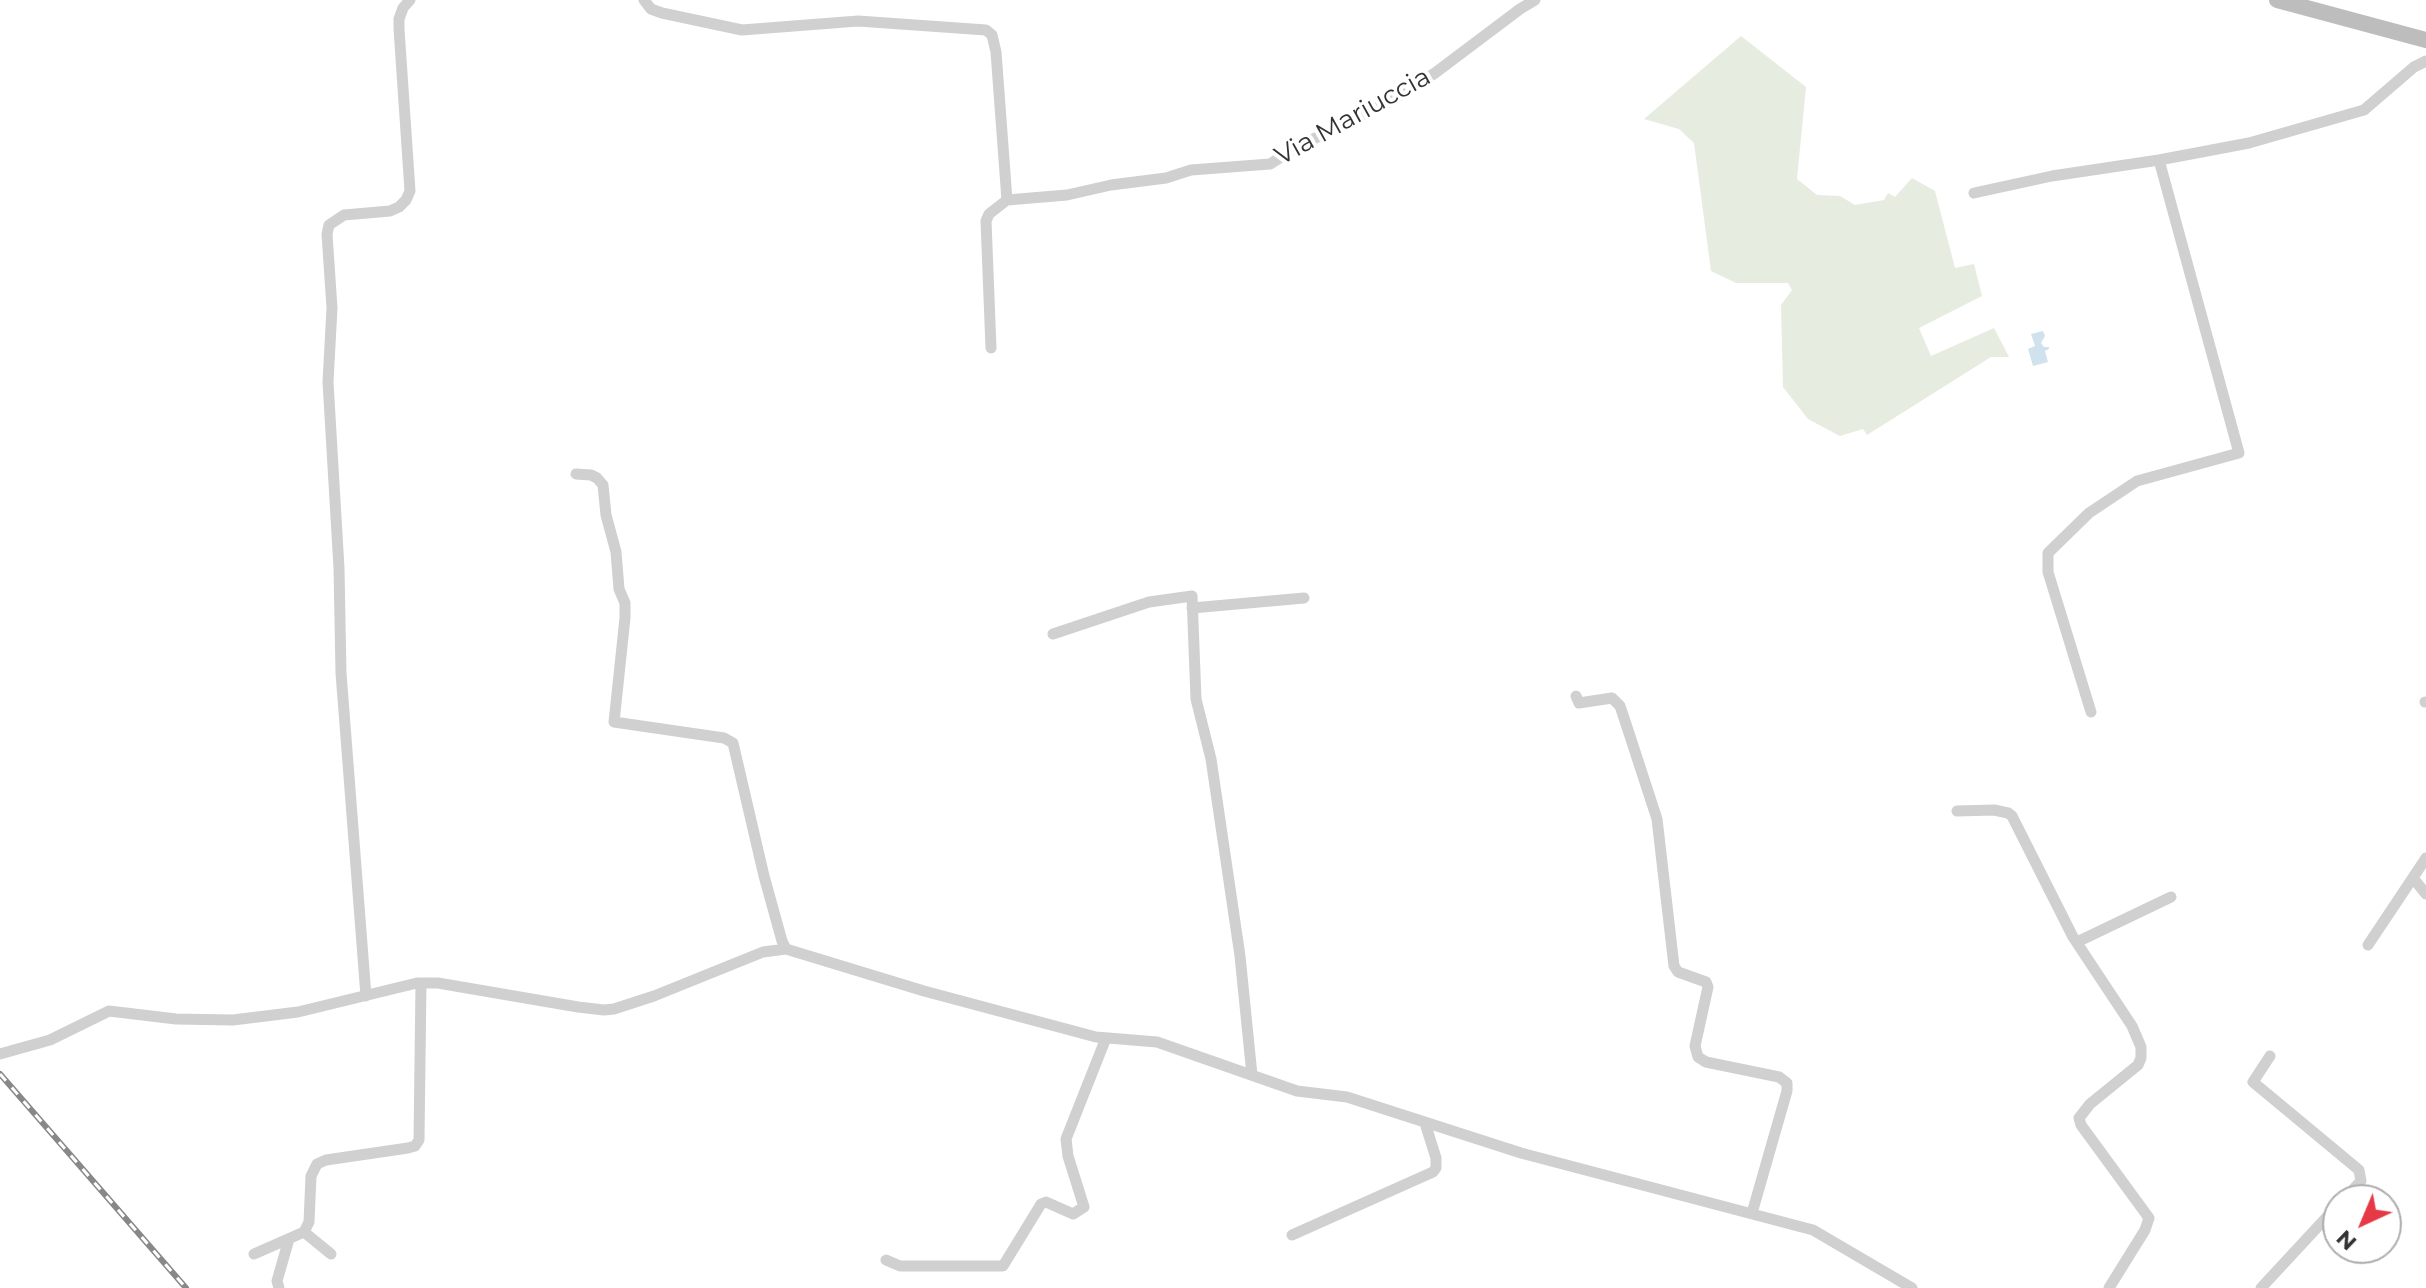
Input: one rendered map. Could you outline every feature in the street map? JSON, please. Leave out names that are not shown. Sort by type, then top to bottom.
[{"type":"main road","points":[[2277,0],[2426,40]]},
{"type":"street","points":[[366,996],[341,673],[339,568],[328,382],[332,308],[327,234],[329,225],[344,215],[390,211],[399,207],[410,191],[399,19],[410,0]]},
{"type":"street","points":[[644,0],[651,9],[662,13],[742,30],[858,21],[986,30],[992,35],[996,52],[1007,200],[989,214],[986,221],[991,348]]},
{"type":"street","name":"Via Mariuccia","points":[[1007,200],[1067,195],[1111,185],[1166,178],[1191,170],[1270,164],[1297,147],[1391,101],[1535,0]]},
{"type":"street","points":[[1974,193],[2052,176],[2249,143],[2364,110],[2414,67],[2426,61]]},
{"type":"street","points":[[2091,712],[2048,572],[2048,553],[2089,513],[2137,481],[2239,453],[2159,160]]},
{"type":"street","points":[[576,474],[591,475],[603,485],[606,515],[616,552],[619,589],[625,603],[614,722],[724,738],[733,743],[764,876],[786,949]]},
{"type":"street","points":[[1053,634],[1149,602],[1192,596],[1196,699],[1212,768],[1240,956],[1252,1075]]},
{"type":"street","points":[[1192,608],[1304,598]]},
{"type":"street","points":[[1576,696],[1579,703],[1612,698],[1620,706],[1657,819],[1674,966],[1678,972],[1706,982],[1708,987],[1695,1046],[1698,1057],[1706,1062],[1779,1077],[1787,1083],[1752,1213]]},
{"type":"street","points":[[1957,811],[1994,810],[2012,816],[2077,942],[2132,1026],[2141,1047],[2138,1065],[2090,1104],[2079,1118],[2150,1222],[2109,1288]]},
{"type":"street","points":[[2368,945],[2426,858]]},
{"type":"street","points":[[2413,878],[2426,894]]},
{"type":"street","points":[[2077,942],[2171,897]]},
{"type":"street","points":[[0,1054],[50,1040],[109,1011],[176,1019],[233,1020],[298,1012],[421,983],[438,983],[527,1000],[614,1009],[763,952],[786,949],[924,991],[1096,1037],[1157,1042],[1297,1091],[1347,1097],[1521,1153],[1813,1230],[1912,1288]]},
{"type":"street","points":[[254,1254],[304,1232],[309,1222],[311,1176],[317,1164],[408,1148],[415,1146],[419,1140],[421,983]]},
{"type":"street","points":[[886,1260],[900,1266],[1003,1266],[1041,1204],[1046,1202],[1073,1214],[1084,1207],[1068,1156],[1066,1139],[1106,1038]]},
{"type":"street","points":[[2270,1056],[2253,1082],[2359,1170],[2361,1181],[2358,1184]]},
{"type":"street","points":[[1292,1235],[1433,1172],[1436,1158],[1425,1123]]},
{"type":"street","points":[[2261,1288],[2322,1222]]},
{"type":"street","points":[[304,1232],[331,1254]]},
{"type":"street","points":[[279,1288],[277,1281],[289,1239]]},
{"type":"shaded area","points":[[1741,36],[1806,87],[1797,179],[1817,195],[1840,196],[1855,205],[1884,200],[1888,193],[1895,197],[1912,178],[1935,191],[1955,268],[1974,264],[1982,296],[1919,328],[1931,356],[1994,328],[2009,357],[1991,357],[1867,435],[1863,429],[1840,436],[1808,419],[1783,387],[1781,305],[1792,290],[1788,283],[1736,283],[1711,271],[1694,143],[1679,129],[1644,119]]},
{"type":"water","points":[[2043,331],[2045,336],[2041,343],[2049,347],[2045,351],[2048,362],[2033,366],[2028,349],[2035,346],[2031,334]]},
{"type":"railway","points":[[0,1074],[186,1288]]}]
